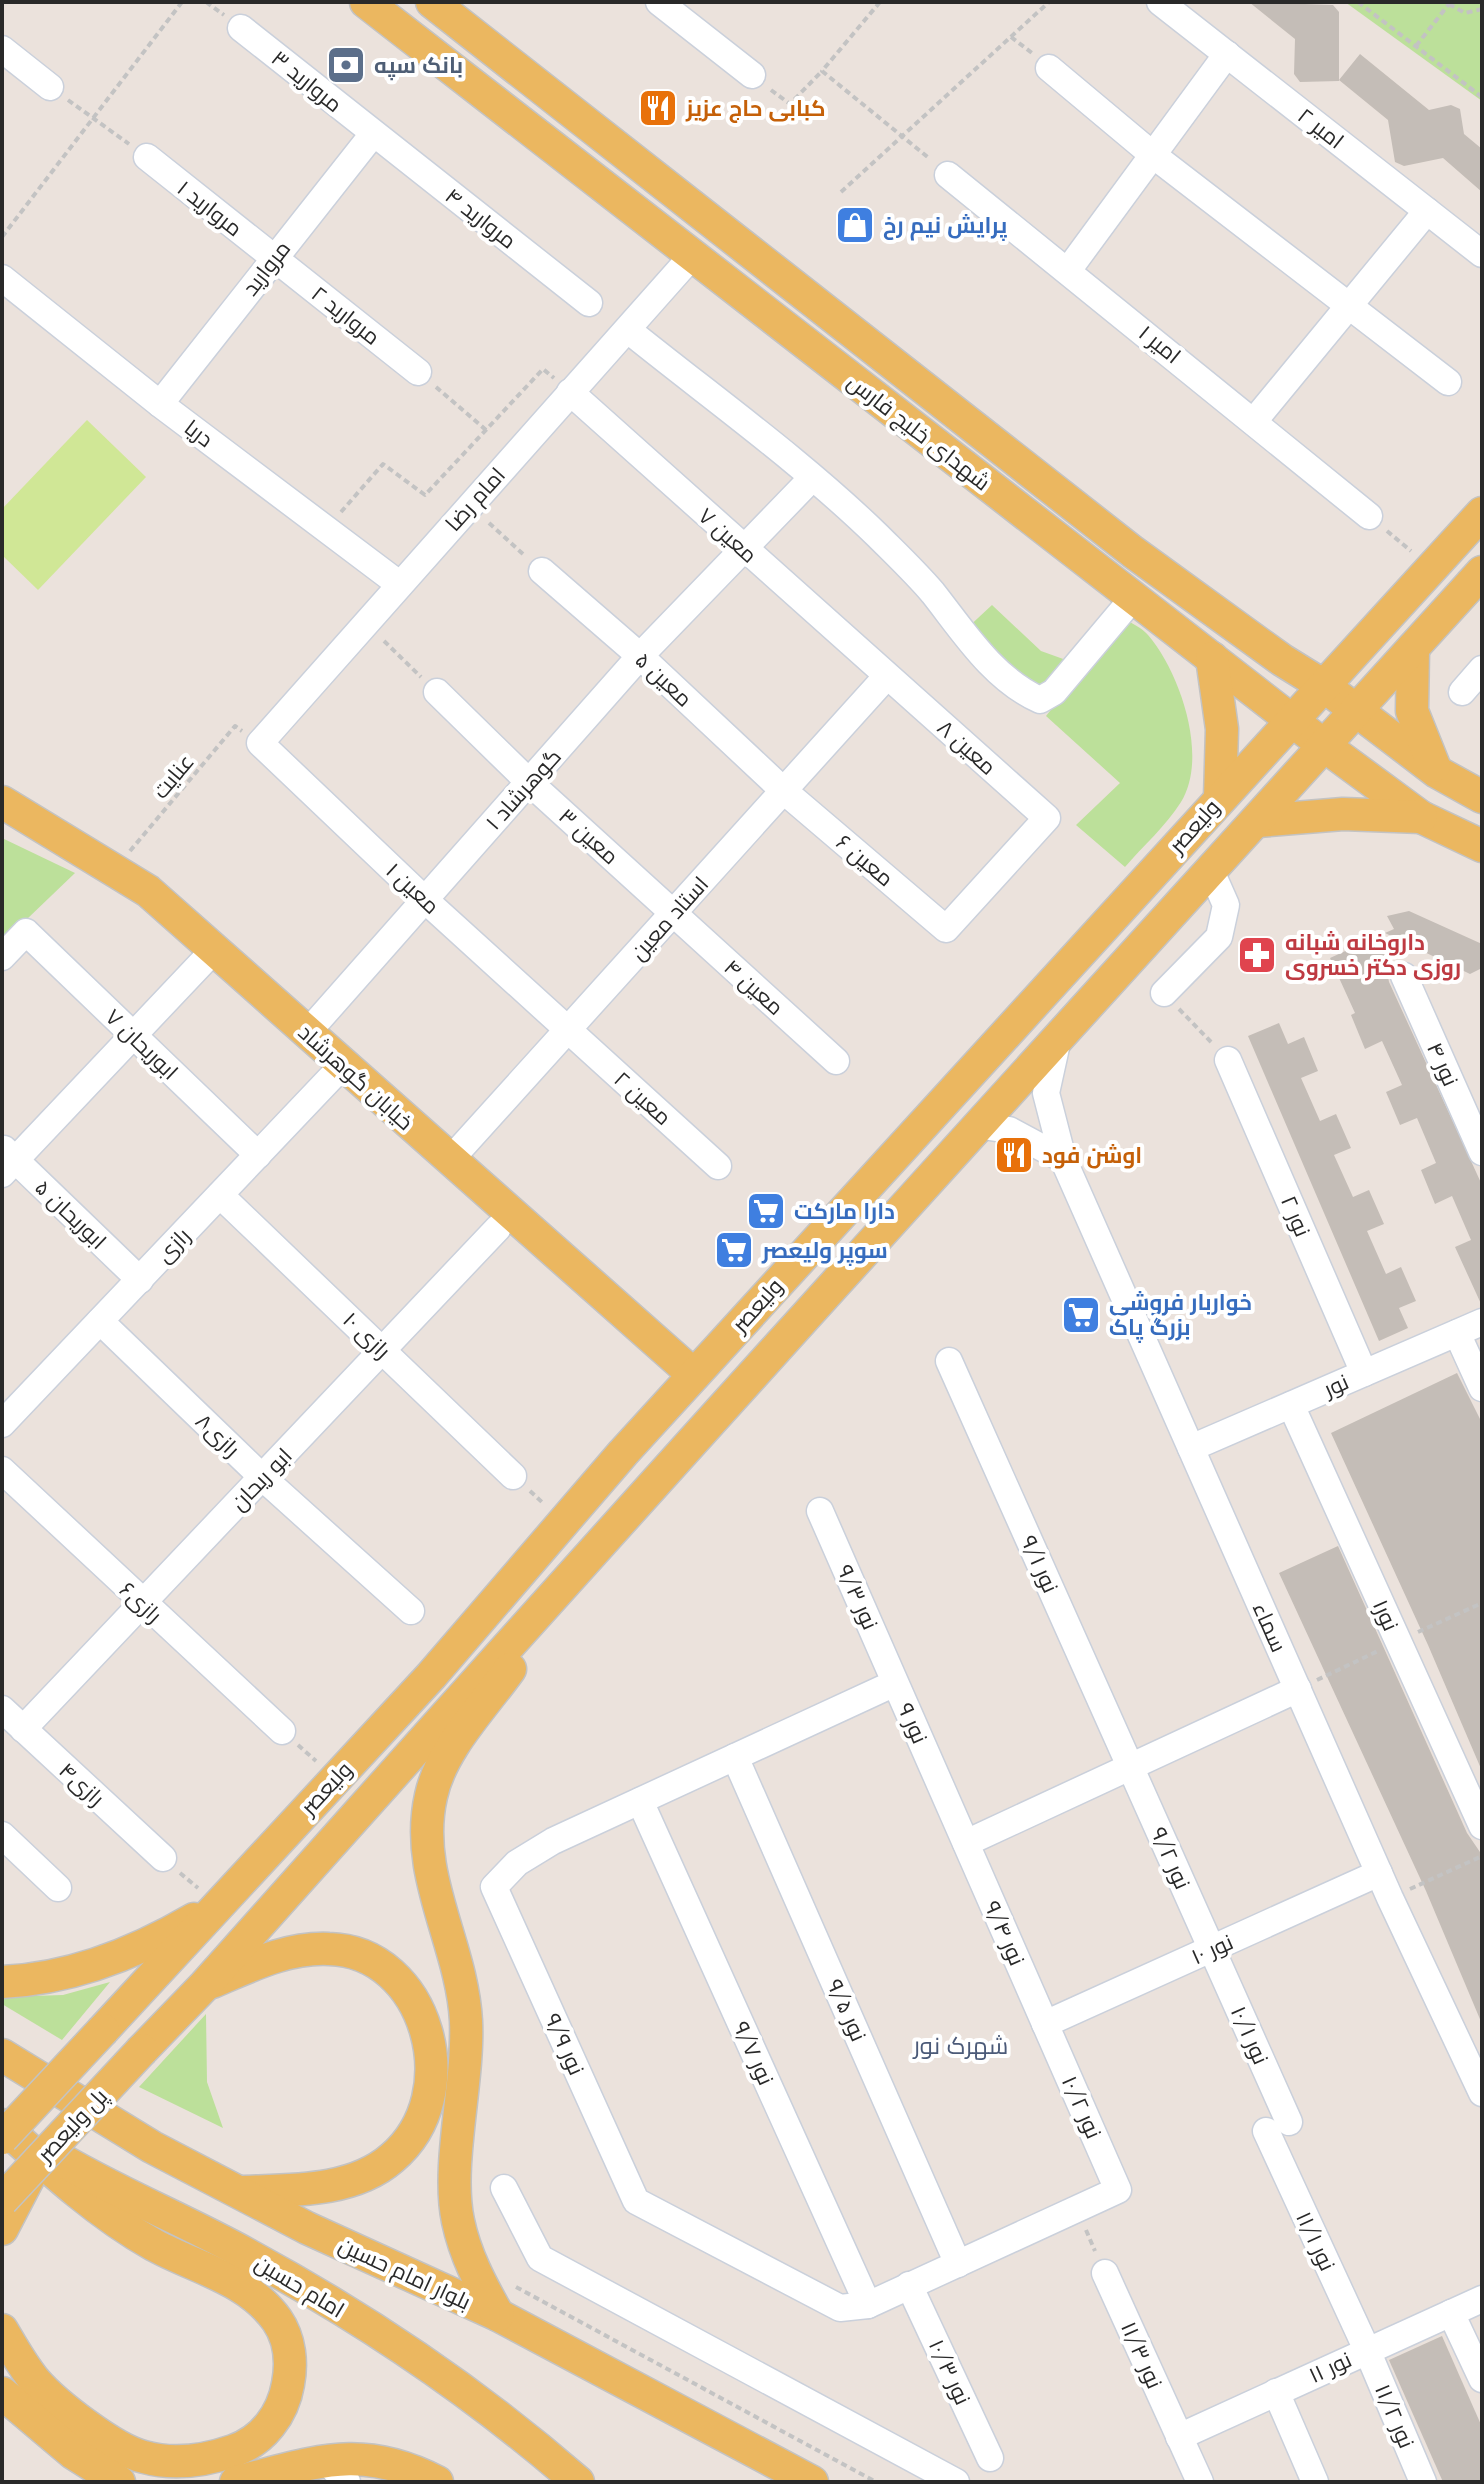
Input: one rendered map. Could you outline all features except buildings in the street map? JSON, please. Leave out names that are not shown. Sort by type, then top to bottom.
[{"type":"main road","name":"شهدای خلیج فارس","points":[[366,2],[1326,747],[1421,817],[1482,846]]},
{"type":"main road","name":"شهدای خلیج فارس","points":[[432,2],[1133,552],[1282,660],[1324,686],[1437,772],[1482,797]]},
{"type":"main road","name":"ولیعصر","points":[[103,2030],[431,1676],[694,1375],[1482,513]]},
{"type":"main road","name":"ولیعصر","points":[[142,2050],[205,1985],[1059,1032],[1258,821],[1482,572]]},
{"type":"main road","points":[[1413,648],[1412,711],[1437,772]]},
{"type":"main road","points":[[1212,658],[1222,729],[1220,798]]},
{"type":"main road","name":"خیابان گوهرشاد","points":[[2,802],[148,891],[694,1375]]},
{"type":"main road","points":[[1258,821],[1343,814],[1421,817]]},
{"type":"main road","points":[[498,2315],[470,2262],[455,2203],[466,2023],[452,1942],[429,1867],[427,1820],[439,1769],[608,1533]]},
{"type":"main road","points":[[2,1982],[53,1978],[78,1971],[174,1931],[218,1905]]},
{"type":"main road","points":[[205,1985],[276,1955],[332,1949],[356,1955],[385,1970],[401,1987],[428,2034],[433,2059],[433,2085],[426,2109],[415,2134],[392,2159],[360,2178],[344,2182],[310,2189],[239,2192]]},
{"type":"main road","name":"پل ولیعصر","points":[[2,2138],[103,2030]]},
{"type":"main road","name":"پل ولیعصر","points":[[2,2200],[142,2050]]},
{"type":"main road","name":"بلوار امام حسین","points":[[2,2055],[152,2147],[307,2228],[498,2315],[812,2482]]},
{"type":"main road","points":[[2,2124],[93,2205],[154,2245],[227,2278],[266,2307],[279,2321],[287,2341],[291,2367],[281,2408],[260,2437],[240,2449],[195,2461],[141,2457],[118,2445],[36,2382],[2,2330]]},
{"type":"main road","name":"امام حسین","points":[[2,2124],[53,2155],[251,2256],[382,2335],[468,2393],[578,2482]]},
{"type":"main road","points":[[2,2229],[36,2164]]},
{"type":"main road","points":[[2,2393],[73,2453],[119,2482]]},
{"type":"main road","points":[[236,2482],[336,2471],[359,2457],[388,2462],[437,2482]]},
{"type":"street","points":[[659,2],[752,75]]},
{"type":"street","name":"امیر ۲","points":[[1160,2],[1482,254]]},
{"type":"street","name":"مروارید ۳","points":[[241,28],[373,134]]},
{"type":"street","points":[[2,49],[50,87]]},
{"type":"street","points":[[1069,269],[1227,54]]},
{"type":"street","points":[[1049,68],[1153,155],[1448,382]]},
{"type":"street","name":"مروارید","points":[[160,404],[373,134]]},
{"type":"street","name":"مروارید ۴","points":[[373,134],[589,303]]},
{"type":"street","name":"مروارید ۱","points":[[147,157],[274,258]]},
{"type":"street","name":"امیر ۱","points":[[948,175],[1069,269],[1369,516]]},
{"type":"street","points":[[1254,421],[1427,211]]},
{"type":"street","name":"امام رضا","points":[[260,743],[692,256]]},
{"type":"street","name":"مروارید ۲","points":[[274,258],[418,372]]},
{"type":"street","name":"دریا","points":[[2,278],[160,404],[399,584]]},
{"type":"street","points":[[628,330],[812,478],[877,535],[931,591],[967,640],[1026,694],[1040,700],[1054,692],[1133,598]]},
{"type":"street","name":"معین ۷","points":[[570,392],[887,676]]},
{"type":"street","name":"گوهرشاد ۱","points":[[307,1033],[640,656],[812,478]]},
{"type":"street","name":"معین ۵","points":[[542,571],[640,656],[784,791]]},
{"type":"street","points":[[1462,692],[1482,669]]},
{"type":"street","name":"استاد معین","points":[[450,1160],[887,676]]},
{"type":"street","name":"معین ۸","points":[[887,676],[1047,818],[946,929]]},
{"type":"street","name":"معین ۳","points":[[437,692],[529,782],[673,913]]},
{"type":"street","name":"معین ۱","points":[[260,743],[568,1030]]},
{"type":"street","name":"معین ۶","points":[[784,791],[946,929]]},
{"type":"street","points":[[1164,993],[1219,937],[1226,905],[1211,871]]},
{"type":"street","name":"معین ۴","points":[[673,913],[836,1061]]},
{"type":"street","name":"ابوریحان ۷","points":[[2,957],[26,932],[258,1155]]},
{"type":"street","points":[[6,1161],[134,1035],[214,950]]},
{"type":"street","name":"نور ۴","points":[[1404,976],[1482,1152]]},
{"type":"street","name":"معین ۲","points":[[568,1030],[718,1166]]},
{"type":"street","name":"سماء","points":[[1059,1032],[1046,1093],[1063,1159],[1390,1898],[1482,2093]]},
{"type":"street","name":"نور ۲","points":[[1228,1060],[1364,1373]]},
{"type":"street","name":"رازی","points":[[7,1408],[100,1321],[343,1065]]},
{"type":"street","points":[[977,1125],[1009,1130],[1063,1159]]},
{"type":"street","name":"ابوریحان ۵","points":[[6,1161],[140,1280]]},
{"type":"street","name":"رازی ۱۰","points":[[220,1195],[513,1476]]},
{"type":"street","name":"ابو ریحان","points":[[23,1729],[498,1228]]},
{"type":"street","name":"رازی۸","points":[[100,1321],[262,1477],[411,1611]]},
{"type":"street","name":"نور","points":[[1191,1448],[1482,1322]]},
{"type":"street","points":[[1457,1333],[1482,1388]]},
{"type":"street","name":"نور ۹/۱","points":[[949,1361],[1131,1767]]},
{"type":"street","name":"نور۱","points":[[1291,1405],[1482,1826]]},
{"type":"street","name":"رازی۶","points":[[2,1470],[142,1604],[282,1731]]},
{"type":"street","name":"نور ۹/۳","points":[[820,1511],[895,1683]]},
{"type":"street","name":"نور ۹","points":[[494,1887],[517,1863],[553,1841],[895,1683],[966,1843]]},
{"type":"street","points":[[966,1843],[1298,1689]]},
{"type":"street","name":"رازی۴","points":[[2,1709],[163,1858]]},
{"type":"street","name":"نور ۹/۵","points":[[735,1757],[958,2264]]},
{"type":"street","name":"نور ۹/۲","points":[[1131,1767],[1212,1949]]},
{"type":"street","name":"نور ۹/۷","points":[[640,1801],[868,2305]]},
{"type":"street","points":[[2,1835],[58,1888]]},
{"type":"street","name":"نور ۹/۴","points":[[966,1843],[1045,2024]]},
{"type":"street","name":"نور ۱۰","points":[[1045,2024],[1379,1873]]},
{"type":"street","name":"نور ۹/۹","points":[[494,1887],[636,2201],[840,2308],[868,2305]]},
{"type":"street","name":"نور ۱۰/۱","points":[[1212,1949],[1277,2126]]},
{"type":"street","name":"نور ۱۰/۲","points":[[1045,2024],[1118,2190],[1077,2210]]},
{"type":"street","name":"نور ۱۱/۱","points":[[1277,2126],[1367,2350]]},
{"type":"street","points":[[504,2188],[540,2258],[956,2482]]},
{"type":"street","points":[[868,2305],[1077,2210]]},
{"type":"street","name":"نور ۱۱/۳","points":[[1105,2273],[1200,2482]]},
{"type":"street","name":"نور ۱۰/۳","points":[[909,2285],[990,2458]]},
{"type":"street","name":"نور ۱۱","points":[[1179,2437],[1482,2299]]},
{"type":"street","points":[[1451,2313],[1482,2379]]},
{"type":"street","name":"نور ۱۱/۲","points":[[1367,2350],[1423,2482]]},
{"type":"street","points":[[1276,2392],[1315,2482]]},
{"type":"path","points":[[2,237],[182,2]]},
{"type":"path","points":[[752,75],[790,104],[880,2]]},
{"type":"path","points":[[841,192],[1049,2]]},
{"type":"path","points":[[1358,2],[1482,97]]},
{"type":"path","points":[[1416,46],[1449,3],[1465,13],[1482,9]]},
{"type":"path","points":[[822,71],[948,175]]},
{"type":"path","points":[[50,87],[147,157]]},
{"type":"path","points":[[326,529],[383,464],[425,495],[543,369],[570,392]]},
{"type":"path","points":[[418,372],[486,430]]},
{"type":"path","points":[[470,505],[542,571]]},
{"type":"path","points":[[1369,516],[1432,567]]},
{"type":"path","points":[[365,623],[437,692]]},
{"type":"path","name":"عنایت","points":[[115,869],[235,726],[260,743]]},
{"type":"path","points":[[1164,993],[1228,1060]]},
{"type":"path","points":[[513,1476],[564,1521]]},
{"type":"path","points":[[282,1731],[335,1778]]},
{"type":"path","points":[[1390,1898],[1482,1856]]},
{"type":"path","points":[[163,1858],[218,1905]]},
{"type":"path","points":[[1077,2210],[1105,2273]]},
{"type":"path","points":[[511,2284],[876,2482]]},
{"type":"green space","points":[[1345,2],[1482,2],[1482,101]]},
{"type":"green space","points":[[87,420],[146,477],[38,590],[2,555],[2,509]]},
{"type":"green space","points":[[992,605],[1041,651],[1066,660],[1036,692],[964,631]]},
{"type":"green space","points":[[1123,618],[1148,635],[1171,670],[1187,716],[1192,762],[1189,783],[1181,802],[1125,867],[1076,825],[1120,783],[1046,716]]},
{"type":"green space","points":[[2,838],[75,873],[2,943]]},
{"type":"green space","points":[[110,1982],[62,2040],[2,2004],[2,1997],[63,1995]]},
{"type":"green space","points":[[206,2014],[207,2082],[223,2128],[139,2087]]},
{"type":"place","name":"بانک سپه","points":[[346,65]]},
{"type":"place","name":"کبابی حاج عزیز","points":[[658,108]]},
{"type":"place","name":"پرایش نیم رخ","points":[[855,225]]},
{"type":"place","name":"داروخانه شبانه روزی دکتر خسروی","points":[[1257,955]]},
{"type":"place","name":"اوشن فود","points":[[1014,1155]]},
{"type":"place","name":"دارا مارکت","points":[[766,1211]]},
{"type":"place","name":"سوپر ولیعصر","points":[[734,1250]]},
{"type":"place","name":"خواربار فروشی بزرگ پاک","points":[[1081,1315]]},
{"type":"district","name":"شهرک نور","points":[[961,2045]]}]
